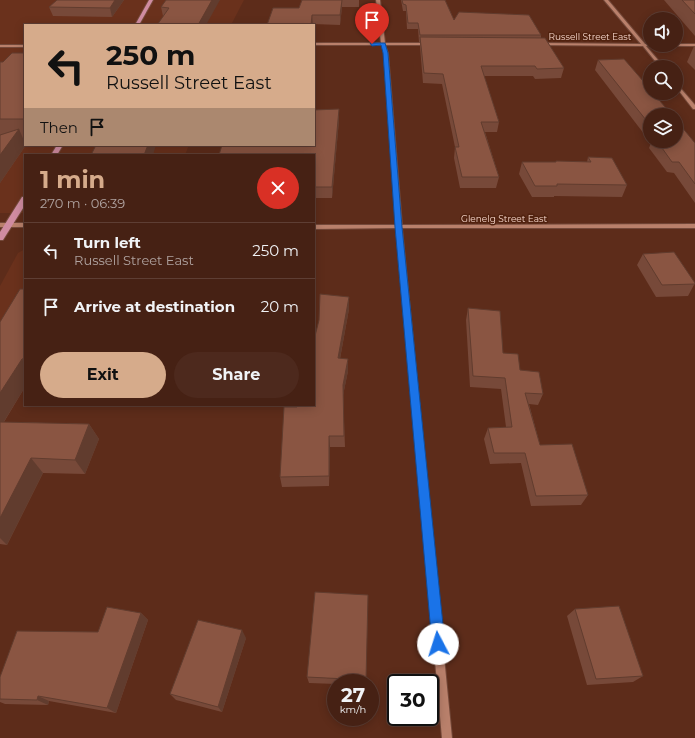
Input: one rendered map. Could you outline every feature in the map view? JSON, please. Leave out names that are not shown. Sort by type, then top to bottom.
[{"type":"main road","points":[[138,24],[151,0]]},
{"type":"main road","points":[[0,238],[4,225],[24,200]]},
{"type":"street","points":[[378,0],[383,44],[386,53],[399,227],[447,738]]},
{"type":"street","points":[[606,0],[643,44]]},
{"type":"street","points":[[315,44],[436,44]]},
{"type":"street","name":"Russell Street East","points":[[538,44],[643,45]]},
{"type":"street","points":[[683,45],[695,45]]},
{"type":"street","points":[[0,46],[24,46]]},
{"type":"street","points":[[650,52],[656,60]]},
{"type":"street","points":[[683,93],[695,108]]},
{"type":"street","points":[[4,225],[24,225]]},
{"type":"street","name":"Glenelg Street East","points":[[315,227],[695,226]]},
{"type":"shaded area","points":[[0,0],[244,0],[232,24],[24,24],[24,146],[189,146],[185,154],[24,154],[24,213],[0,213]]},
{"type":"shaded area","points":[[24,250],[24,343],[0,343],[0,286],[18,253]]},
{"type":"building","points":[[57,0],[115,0],[110,8],[49,7]]},
{"type":"building","points":[[166,0],[212,0],[199,24],[158,24],[169,8],[161,7]]},
{"type":"building","points":[[302,0],[342,0],[340,15],[312,15],[311,24],[267,24],[273,8],[299,8]]},
{"type":"building","points":[[402,0],[445,0],[454,20],[459,12],[529,15],[541,35],[420,35],[418,23],[408,23],[406,5],[403,4]]},
{"type":"building","points":[[682,0],[695,0],[695,14]]},
{"type":"building","points":[[420,37],[545,38],[564,68],[537,69],[535,66],[481,66],[499,122],[481,122],[499,177],[462,177],[455,147],[459,147],[443,74],[424,73]]},
{"type":"building","points":[[12,53],[24,53],[24,119],[0,119],[0,62],[3,62]]},
{"type":"building","points":[[624,59],[643,81],[643,100],[659,100],[666,108],[643,108],[643,116],[598,60]]},
{"type":"building","points":[[339,109],[332,187],[315,187],[315,154],[219,154],[222,146],[315,146],[315,110]]},
{"type":"building","points":[[683,128],[695,143],[695,184],[679,162],[672,162],[662,148],[683,148]]},
{"type":"building","points":[[19,129],[0,155],[0,135]]},
{"type":"building","points":[[96,146],[148,146],[144,154],[92,154]]},
{"type":"building","points":[[588,157],[612,158],[627,185],[557,184],[557,186],[535,186],[522,162],[591,162]]},
{"type":"building","points":[[674,252],[695,284],[662,285],[643,254]]},
{"type":"building","points":[[20,289],[24,289],[24,357],[0,393],[0,322]]},
{"type":"building","points":[[320,294],[349,297],[338,358],[348,359],[343,385],[344,436],[329,436],[329,476],[280,477],[284,407],[315,406],[315,336],[319,320]]},
{"type":"building","points":[[468,308],[500,311],[503,353],[518,354],[520,370],[539,372],[543,394],[525,393],[540,445],[572,444],[588,495],[536,496],[525,453],[494,453],[488,428],[512,427],[505,378],[473,376]]},
{"type":"building","points":[[0,422],[89,424],[75,460],[31,458],[0,518]]},
{"type":"building","points":[[315,592],[368,595],[366,674],[327,674],[327,678],[307,677]]},
{"type":"building","points":[[619,606],[643,676],[596,679],[575,609]]},
{"type":"building","points":[[107,607],[141,613],[107,708],[38,696],[37,700],[0,699],[0,677],[17,631],[98,632]]},
{"type":"building","points":[[198,620],[242,630],[218,707],[170,694]]},
{"type":"route","points":[[372,44],[383,44],[386,53],[399,227],[438,644]]}]
